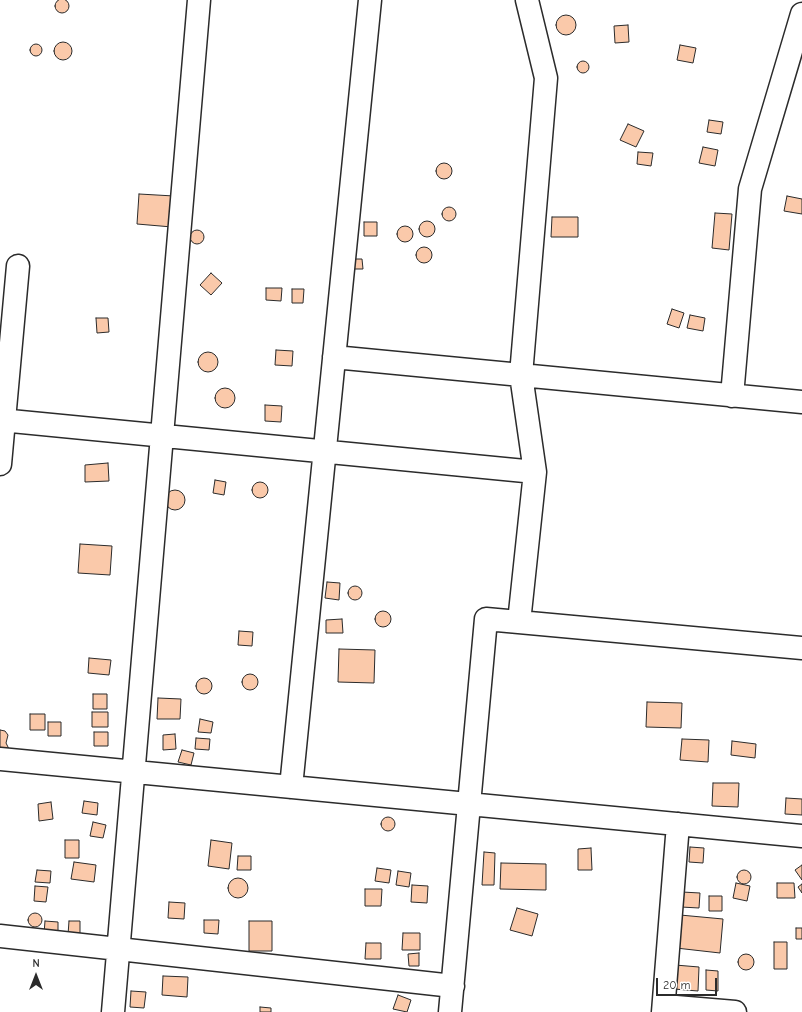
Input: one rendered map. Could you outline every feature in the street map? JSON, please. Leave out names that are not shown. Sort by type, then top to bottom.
[{"type":"street","points":[[113,1012],[199,0]]},
{"type":"street","points":[[291,787],[370,0]]},
{"type":"street","points":[[519,622],[535,472],[521,375],[546,78],[527,0]]},
{"type":"street","points":[[794,0],[802,3]]},
{"type":"street","points":[[732,396],[750,189],[802,14]]},
{"type":"street","points":[[0,464],[2,420],[18,266]]},
{"type":"street","points":[[334,357],[802,402]]},
{"type":"street","points":[[2,420],[535,472]]},
{"type":"street","points":[[450,1012],[486,619],[802,648]]},
{"type":"street","points":[[0,759],[802,836]]},
{"type":"street","points":[[678,824],[664,1009],[735,1012]]},
{"type":"street","points":[[0,936],[452,986]]},
{"type":"building","points":[[59,-1],[65,-1],[69,3],[69,9],[65,13],[59,13],[55,9],[55,3]]},
{"type":"building","points":[[562,15],[570,15],[576,21],[576,29],[570,35],[562,35],[556,29],[556,21]]},
{"type":"building","points":[[628,25],[629,42],[615,43],[614,26]]},
{"type":"building","points":[[63,42],[69,45],[72,51],[69,57],[63,60],[57,57],[54,51],[57,45]]},
{"type":"building","points":[[38,44],[41,45],[41,55],[34,56],[31,55],[30,48],[31,45]]},
{"type":"building","points":[[680,45],[696,48],[693,63],[677,60]]},
{"type":"building","points":[[581,61],[585,61],[589,67],[585,73],[581,73],[577,69],[577,65]]},
{"type":"building","points":[[709,120],[723,122],[721,134],[707,132]]},
{"type":"building","points":[[628,124],[644,131],[636,147],[620,140]]},
{"type":"building","points":[[703,147],[718,150],[715,166],[699,163]]},
{"type":"building","points":[[638,152],[653,153],[651,166],[637,164]]},
{"type":"building","points":[[441,163],[447,163],[452,168],[450,177],[447,179],[441,179],[436,174],[436,168]]},
{"type":"building","points":[[139,194],[174,196],[172,227],[137,224]]},
{"type":"building","points":[[787,196],[802,199],[802,214],[784,211]]},
{"type":"building","points":[[446,207],[452,207],[456,211],[456,217],[452,221],[446,221],[442,217],[442,211]]},
{"type":"building","points":[[715,213],[732,214],[729,250],[712,248]]},
{"type":"building","points":[[552,217],[578,217],[578,237],[551,237]]},
{"type":"building","points":[[427,221],[433,223],[435,229],[433,235],[427,237],[421,235],[419,229],[421,223]]},
{"type":"building","points":[[364,222],[377,222],[377,236],[364,236]]},
{"type":"building","points":[[405,226],[411,228],[413,234],[411,240],[405,242],[399,240],[397,234],[399,228]]},
{"type":"building","points":[[197,230],[202,232],[204,237],[202,242],[197,244],[192,242],[190,237],[192,232]]},
{"type":"building","points":[[421,247],[427,247],[432,252],[430,261],[427,263],[421,263],[416,258],[416,252]]},
{"type":"building","points":[[350,259],[362,259],[363,269],[350,269]]},
{"type":"building","points":[[211,273],[222,283],[211,295],[200,285]]},
{"type":"building","points":[[266,288],[282,288],[281,301],[266,300]]},
{"type":"building","points":[[292,289],[304,289],[303,303],[292,303]]},
{"type":"building","points":[[672,309],[684,313],[679,328],[667,324]]},
{"type":"building","points":[[690,315],[705,318],[703,331],[687,328]]},
{"type":"building","points":[[96,318],[108,318],[109,332],[97,333]]},
{"type":"building","points":[[276,350],[293,351],[292,366],[275,365]]},
{"type":"building","points":[[208,352],[215,355],[218,362],[215,369],[208,372],[201,369],[198,362],[201,355]]},
{"type":"building","points":[[225,388],[232,391],[235,398],[232,405],[225,408],[218,405],[215,398],[218,391]]},
{"type":"building","points":[[265,405],[282,406],[281,422],[265,421]]},
{"type":"building","points":[[108,463],[109,481],[85,482],[85,465]]},
{"type":"building","points":[[215,480],[226,482],[224,495],[213,493]]},
{"type":"building","points":[[257,482],[263,482],[268,487],[266,496],[263,498],[257,498],[252,493],[252,487]]},
{"type":"building","points":[[175,490],[182,493],[185,500],[182,507],[175,510],[168,507],[165,500],[168,493]]},
{"type":"building","points":[[80,544],[112,546],[110,575],[78,573]]},
{"type":"building","points":[[327,582],[340,583],[339,600],[325,598]]},
{"type":"building","points":[[352,586],[358,586],[362,590],[362,596],[358,600],[352,600],[348,596],[348,590]]},
{"type":"building","points":[[383,611],[389,613],[391,619],[389,625],[383,627],[377,625],[375,619],[377,613]]},
{"type":"building","points":[[342,619],[343,633],[326,633],[326,620]]},
{"type":"building","points":[[239,631],[253,632],[252,646],[238,645]]},
{"type":"building","points":[[339,649],[375,650],[374,683],[338,682]]},
{"type":"building","points":[[89,658],[111,660],[109,675],[88,673]]},
{"type":"building","points":[[250,674],[256,676],[258,682],[256,688],[250,690],[244,688],[242,682],[244,676]]},
{"type":"building","points":[[201,678],[207,678],[212,683],[210,692],[207,694],[201,694],[196,689],[196,683]]},
{"type":"building","points":[[93,694],[107,694],[107,709],[93,709]]},
{"type":"building","points":[[158,698],[181,699],[180,719],[157,719]]},
{"type":"building","points":[[647,702],[682,703],[681,728],[646,727]]},
{"type":"building","points":[[92,712],[108,712],[108,727],[92,727]]},
{"type":"building","points":[[30,714],[45,714],[45,730],[30,730]]},
{"type":"building","points":[[200,719],[213,722],[211,733],[198,732]]},
{"type":"building","points":[[48,722],[61,722],[61,736],[48,736]]},
{"type":"building","points":[[0,730],[5,731],[8,735],[6,743],[9,749],[0,756]]},
{"type":"building","points":[[94,732],[108,732],[108,746],[94,746]]},
{"type":"building","points":[[175,734],[176,749],[163,750],[163,735]]},
{"type":"building","points":[[196,738],[210,739],[209,750],[195,749]]},
{"type":"building","points":[[682,739],[709,740],[708,762],[680,760]]},
{"type":"building","points":[[732,741],[756,744],[755,758],[731,755]]},
{"type":"building","points":[[182,750],[194,753],[191,765],[178,762]]},
{"type":"building","points":[[713,783],[739,783],[738,807],[712,806]]},
{"type":"building","points":[[786,798],[802,799],[802,815],[785,814]]},
{"type":"building","points":[[84,801],[98,803],[97,815],[82,813]]},
{"type":"building","points":[[51,802],[53,819],[39,821],[38,804]]},
{"type":"building","points":[[388,817],[393,819],[395,824],[393,829],[388,831],[383,829],[381,824],[383,819]]},
{"type":"building","points":[[93,822],[106,825],[103,838],[90,836]]},
{"type":"building","points":[[65,840],[79,840],[79,858],[65,858]]},
{"type":"building","points":[[211,840],[232,843],[229,869],[208,866]]},
{"type":"building","points":[[690,847],[704,848],[703,863],[689,862]]},
{"type":"building","points":[[591,848],[592,870],[578,870],[578,849]]},
{"type":"building","points":[[484,852],[495,853],[494,885],[482,885]]},
{"type":"building","points":[[238,856],[251,856],[251,870],[237,870]]},
{"type":"building","points":[[74,862],[96,865],[94,882],[71,879]]},
{"type":"building","points":[[501,863],[546,864],[546,890],[500,889]]},
{"type":"building","points":[[802,865],[802,880],[795,870]]},
{"type":"building","points":[[377,868],[391,870],[389,883],[375,881]]},
{"type":"building","points":[[37,870],[51,871],[50,883],[35,882]]},
{"type":"building","points":[[741,870],[747,870],[751,874],[751,880],[747,884],[741,884],[737,880],[737,874]]},
{"type":"building","points":[[398,871],[411,873],[409,887],[396,885]]},
{"type":"building","points":[[238,878],[245,881],[248,888],[245,895],[238,898],[231,895],[228,888],[231,881]]},
{"type":"building","points":[[736,883],[750,886],[747,901],[733,898]]},
{"type":"building","points":[[777,883],[794,883],[795,898],[777,898]]},
{"type":"building","points":[[802,884],[802,893],[798,887]]},
{"type":"building","points":[[412,885],[428,886],[427,903],[411,902]]},
{"type":"building","points":[[35,886],[48,887],[46,902],[34,901]]},
{"type":"building","points":[[365,889],[382,889],[381,906],[365,906]]},
{"type":"building","points":[[682,892],[700,893],[699,908],[681,907]]},
{"type":"building","points":[[709,896],[722,896],[722,911],[709,911]]},
{"type":"building","points":[[169,902],[185,903],[184,919],[168,918]]},
{"type":"building","points":[[517,908],[538,914],[532,936],[510,930]]},
{"type":"building","points":[[32,913],[38,913],[42,917],[42,923],[38,927],[32,927],[28,923],[28,917]]},
{"type":"building","points":[[680,915],[723,919],[720,953],[676,948]]},
{"type":"building","points":[[204,920],[219,920],[218,934],[204,933]]},
{"type":"building","points":[[45,921],[58,922],[58,935],[44,934]]},
{"type":"building","points":[[69,921],[80,921],[80,936],[68,935]]},
{"type":"building","points":[[249,921],[272,921],[272,951],[249,951]]},
{"type":"building","points":[[796,928],[802,928],[802,939],[796,939]]},
{"type":"building","points":[[403,933],[420,933],[420,950],[402,950]]},
{"type":"building","points":[[774,942],[787,942],[787,969],[774,969]]},
{"type":"building","points":[[366,943],[381,943],[381,959],[365,959]]},
{"type":"building","points":[[419,953],[419,966],[409,966],[408,954]]},
{"type":"building","points":[[746,954],[752,956],[754,962],[752,968],[746,970],[740,968],[738,962],[740,956]]},
{"type":"building","points":[[675,965],[699,967],[698,991],[674,989]]},
{"type":"building","points":[[706,970],[718,971],[718,991],[706,990]]},
{"type":"building","points":[[163,976],[188,977],[187,997],[162,995]]},
{"type":"building","points":[[131,991],[146,992],[144,1008],[130,1007]]},
{"type":"building","points":[[398,995],[411,1000],[407,1012],[393,1009]]},
{"type":"building","points":[[260,1007],[271,1008],[271,1012],[260,1012]]}]
